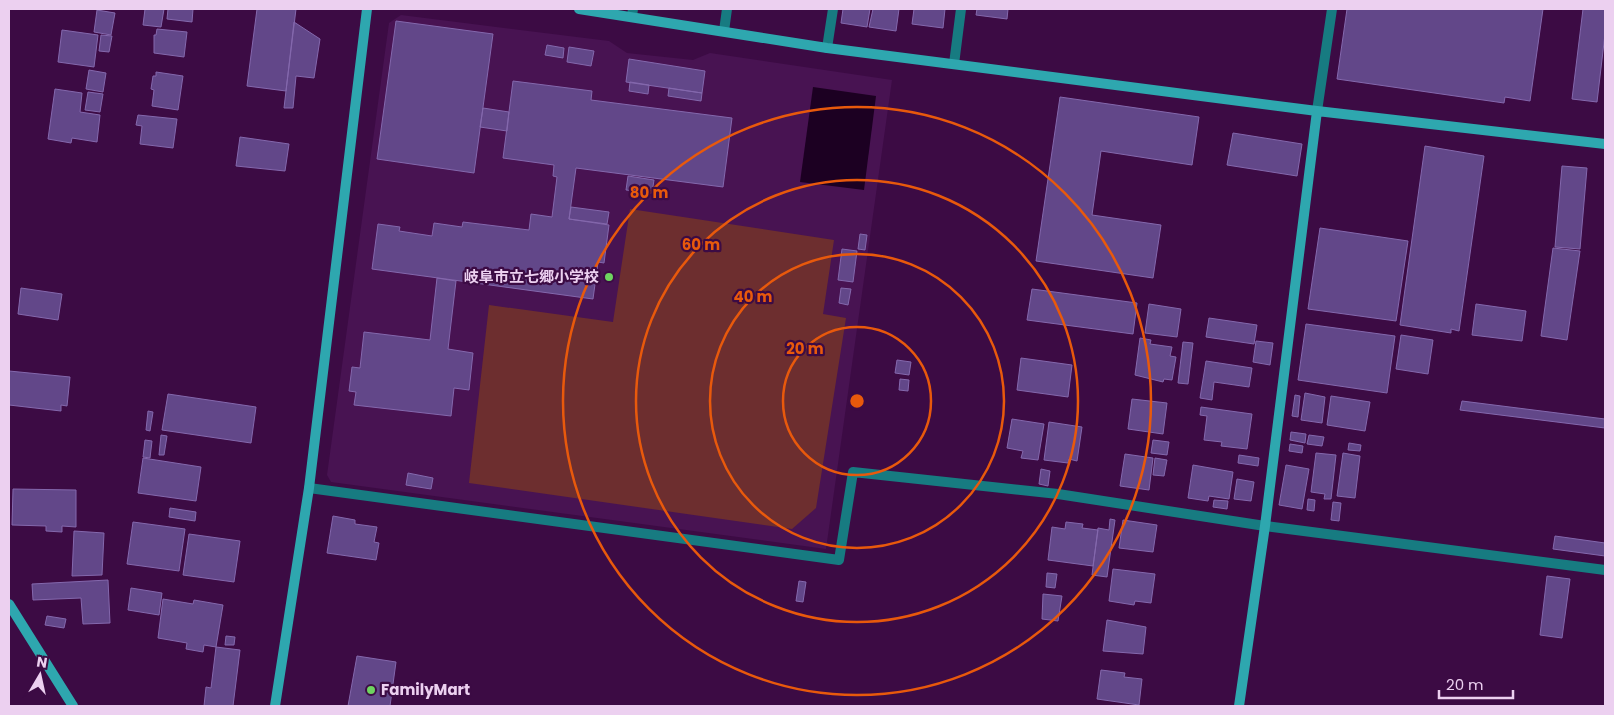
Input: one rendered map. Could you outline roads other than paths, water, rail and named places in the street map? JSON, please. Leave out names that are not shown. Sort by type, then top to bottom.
[{"type":"street","points":[[275,706],[309,488],[367,9]]},
{"type":"street","points":[[580,9],[632,13],[724,32],[827,48],[1317,111],[1605,144]]},
{"type":"street","points":[[724,32],[727,9]]},
{"type":"street","points":[[827,48],[833,9]]},
{"type":"street","points":[[954,64],[961,9]]},
{"type":"street","points":[[1239,706],[1265,526],[1317,111],[1332,9]]},
{"type":"street","points":[[309,488],[839,560],[853,472],[1058,494],[1265,526],[1605,570]]},
{"type":"street","points":[[9,604],[73,706]]},
{"type":"place","name":"岐阜市立七郷小学校","points":[[609,277]]},
{"type":"place","name":"FamilyMart","points":[[371,690]]}]
